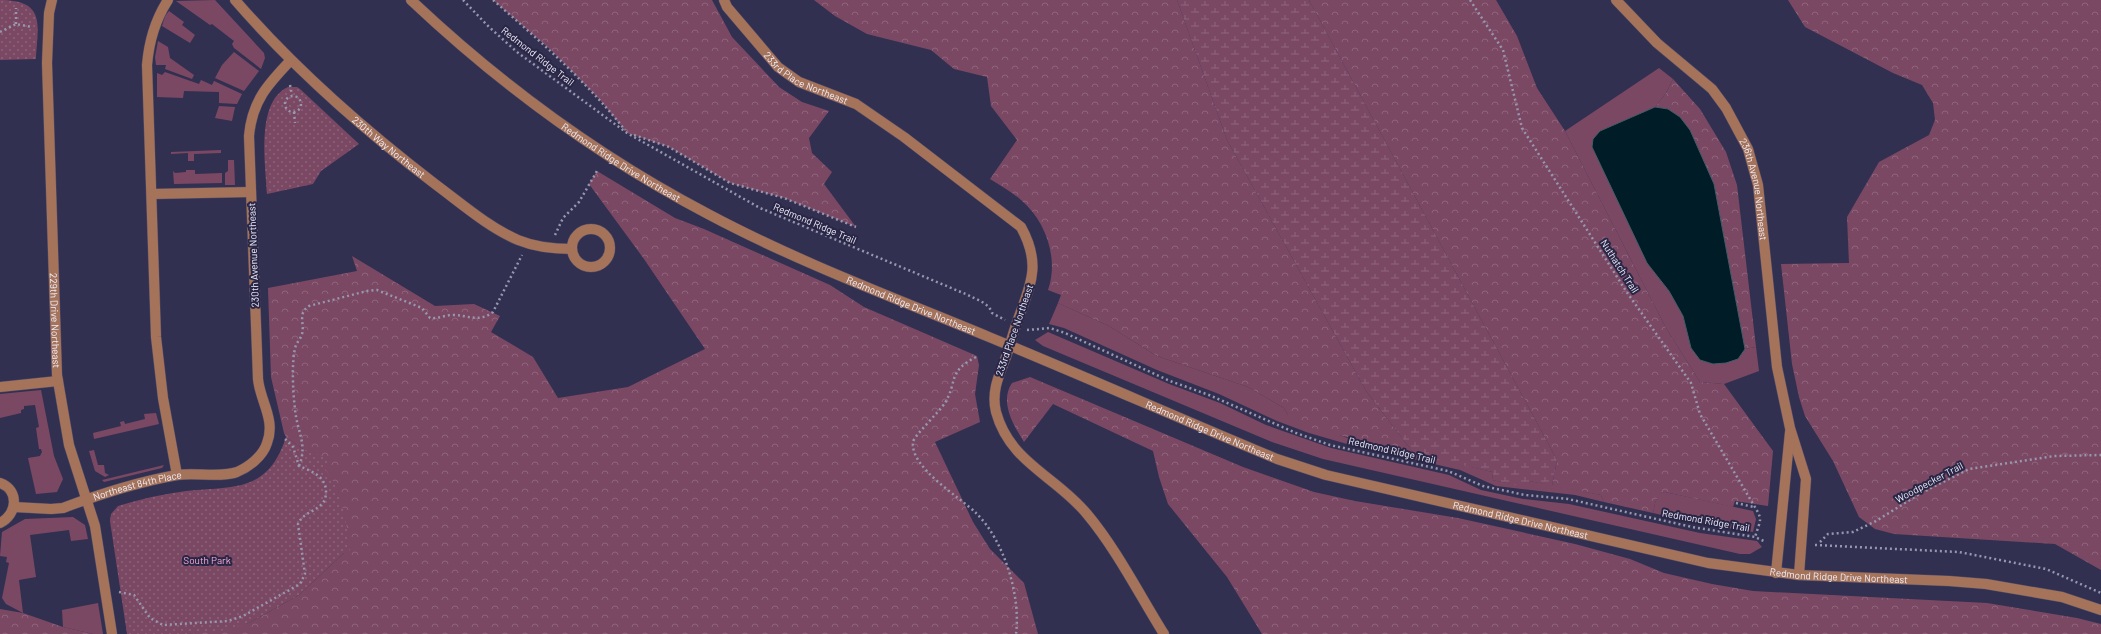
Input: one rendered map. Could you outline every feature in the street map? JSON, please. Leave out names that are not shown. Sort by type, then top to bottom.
[{"type":"street","name":"229th Drive Northeast","points":[[52,0],[49,13],[47,63],[58,381],[69,446],[95,526],[112,634]]},
{"type":"street","points":[[168,0],[155,24],[148,50],[155,319],[159,374],[177,475]]},
{"type":"street","name":"230th Way Northeast","points":[[234,0],[291,60],[346,112],[407,163],[478,217],[519,240],[542,247],[572,249]]},
{"type":"street","name":"Redmond Ridge Drive Northeast","points":[[411,0],[453,40],[556,121],[662,188],[708,214],[779,249],[1277,460],[1326,475],[1708,563],[1799,575],[1949,581],[1986,584],[2062,597],[2101,610]]},
{"type":"street","name":"233rd Place Northeast","points":[[724,0],[727,7],[783,70],[799,82],[856,104],[904,137],[1021,227],[1028,241],[1033,258],[1032,276],[1010,346],[997,379],[994,395],[996,412],[1006,438],[1020,456],[1074,498],[1088,515],[1106,539],[1164,634]]},
{"type":"street","name":"236th Avenue Northeast","points":[[1616,0],[1657,43],[1712,89],[1730,114],[1748,149],[1758,186],[1776,368],[1790,428],[1806,479],[1799,575]]},
{"type":"street","name":"230th Avenue Northeast","points":[[257,458],[267,444],[270,425],[258,386],[249,136],[250,122],[255,107],[272,80],[291,60]]},
{"type":"street","points":[[152,194],[251,192]]},
{"type":"street","points":[[0,387],[58,381]]},
{"type":"street","name":"236th Avenue Northeast","points":[[1776,573],[1790,428]]},
{"type":"street","name":"Northeast 84th Place","points":[[14,506],[51,509],[63,508],[132,485],[177,475],[235,472],[242,469],[257,458]]},
{"type":"street","points":[[0,483],[8,488],[12,493],[14,506],[7,519],[0,523]]},
{"type":"path","name":"Redmond Ridge Trail","points":[[463,0],[490,28],[517,52],[627,133],[760,208],[968,295],[984,303],[990,308],[992,314],[998,317]]},
{"type":"path","name":"Redmond Ridge Trail","points":[[493,0],[557,57],[601,101],[627,133],[670,147],[730,183],[784,198],[856,227]]},
{"type":"path","name":"Nuthatch Trail","points":[[1470,0],[1503,50],[1522,128],[1626,291],[1691,382],[1700,414],[1754,507],[1758,510],[1760,518],[1755,537]]},
{"type":"path","points":[[16,8],[16,24]]},
{"type":"path","points":[[0,32],[16,24],[32,27]]},
{"type":"path","points":[[290,85],[292,96]]},
{"type":"path","points":[[292,96],[298,97],[301,102],[301,107],[294,112],[287,110],[284,105],[286,100],[292,96]]},
{"type":"path","points":[[294,112],[295,123]]},
{"type":"path","points":[[556,231],[566,214],[579,202],[597,171]]},
{"type":"path","points":[[298,466],[304,454],[295,410],[294,362],[296,345],[302,335],[303,328],[301,321],[304,310],[309,306],[356,293],[377,290],[422,308],[430,318],[453,315],[476,319],[486,317],[493,312],[522,255]]},
{"type":"path","name":"Redmond Ridge Trail","points":[[1030,332],[1050,328],[1065,333],[1170,381],[1209,395],[1296,433],[1330,444],[1448,471],[1483,486],[1526,495],[1568,498],[1692,527],[1755,537],[1764,542]]},
{"type":"path","points":[[976,357],[959,369],[954,375],[946,401],[935,417],[914,438],[912,444],[918,459],[930,475],[976,513],[999,545],[1008,567],[1017,620],[1016,634]]},
{"type":"path","points":[[119,592],[134,595],[146,614],[156,622],[171,625],[232,620],[299,586],[305,574],[298,524],[303,516],[322,504],[326,494],[326,486],[320,478],[298,466],[293,447],[284,438]]},
{"type":"path","name":"Woodpecker Trail","points":[[1820,542],[1828,534],[1853,532],[1876,521],[1921,493],[1969,470],[2054,456],[2101,455]]},
{"type":"path","points":[[1736,503],[1754,507]]},
{"type":"path","points":[[1826,546],[1958,552],[2046,569],[2101,593]]},
{"type":"green space","points":[[0,0],[15,1],[25,4],[32,10],[38,25],[36,59],[0,60]]},
{"type":"green space","points":[[215,0],[264,53],[265,58],[261,69],[234,48],[232,44],[234,41],[212,24],[210,25],[176,1]]},
{"type":"green space","points":[[493,0],[712,0],[732,37],[779,87],[802,102],[829,111],[809,138],[812,153],[832,172],[824,184],[856,227],[784,198],[730,183],[669,147],[627,133],[601,101],[552,51]]},
{"type":"green space","points":[[814,0],[1177,0],[1227,140],[1366,391],[1415,455],[1289,422],[1288,415],[1284,408],[1248,387],[1157,356],[1109,326],[1058,303],[1061,295],[1048,290],[1052,266],[1051,253],[1048,241],[1037,219],[1021,200],[1010,191],[990,179],[1017,140],[991,106],[987,77],[954,69],[931,50],[867,34],[835,16]]},
{"type":"green space","points":[[1177,0],[1309,0],[1557,460],[1552,486],[1530,481],[1529,488],[1492,480],[1493,472],[1415,455],[1366,391],[1227,140]]},
{"type":"green space","points":[[1309,0],[1496,0],[1517,36],[1537,88],[1565,131],[1666,328],[1700,382],[1724,384],[1773,451],[1768,506],[1735,501],[1733,507],[1665,492],[1657,498],[1653,513],[1604,502],[1601,495],[1552,486],[1557,460]]},
{"type":"green space","points":[[1788,0],[2101,0],[2101,570],[2055,544],[1894,534],[1875,529],[1859,517],[1833,461],[1805,416],[1799,397],[1792,364],[1781,264],[1849,263],[1847,217],[1879,162],[1929,135],[1935,120],[1933,103],[1922,85],[1893,73],[1805,27]]},
{"type":"green space","points":[[169,11],[184,22],[182,25],[195,35],[190,43],[162,26],[165,16]]},
{"type":"green space","points":[[158,41],[168,47],[170,58],[194,75],[192,79],[165,69],[166,65],[156,65],[155,57]]},
{"type":"green space","points":[[234,52],[259,71],[244,91],[215,78],[222,65]]},
{"type":"green space","points":[[1659,68],[1673,79],[1666,93],[1655,107],[1600,131],[1647,263],[1669,291],[1683,316],[1691,348],[1700,360],[1713,364],[1738,359],[1745,349],[1756,347],[1759,371],[1724,384],[1700,382],[1666,328],[1565,131]]},
{"type":"green space","points":[[165,72],[199,84],[201,80],[212,85],[214,81],[242,94],[237,104],[219,103],[219,92],[184,91],[183,98],[157,97],[157,73],[162,75]]},
{"type":"green space","points":[[1673,79],[1700,109],[1726,152],[1737,185],[1756,347],[1745,349],[1714,184],[1690,130],[1668,109],[1655,107],[1666,93]]},
{"type":"green space","points":[[288,87],[297,87],[300,89],[359,144],[321,171],[313,184],[267,194],[265,136],[267,120],[271,106],[278,95]]},
{"type":"green space","points":[[219,106],[235,107],[232,121],[215,118]]},
{"type":"green space","points":[[221,150],[221,153],[194,154],[194,161],[188,161],[188,153],[171,154],[171,152]]},
{"type":"green space","points":[[228,160],[234,160],[235,185],[225,185],[225,173],[228,171]]},
{"type":"green space","points":[[186,170],[195,170],[195,174],[222,173],[222,183],[174,184],[173,171],[175,173],[186,172]]},
{"type":"green space","points":[[597,171],[675,218],[704,229],[830,285],[864,307],[977,356],[979,365],[975,394],[980,422],[935,442],[973,522],[990,549],[1024,583],[1038,634],[187,634],[249,623],[299,595],[344,553],[303,449],[286,437],[284,433],[271,377],[268,288],[357,271],[352,256],[435,306],[474,304],[500,316],[491,332],[533,357],[558,398],[628,387],[705,349],[644,259],[589,184]]},
{"type":"green space","points":[[1058,303],[1109,326],[1157,356],[1248,387],[1284,408],[1288,415],[1350,439],[1493,472],[1492,480],[1528,487],[1530,481],[1601,495],[1604,502],[1575,495],[1496,486],[1460,470],[1347,444],[1309,433],[1277,421],[1219,394],[1157,370],[1064,328],[1049,324]]},
{"type":"green space","points":[[1048,332],[1169,384],[1220,403],[1266,425],[1331,448],[1449,475],[1481,490],[1523,499],[1569,504],[1700,533],[1757,541],[1762,547],[1750,554],[1740,554],[1323,459],[1272,442],[1043,346],[1035,340]]},
{"type":"green space","points":[[1030,377],[1243,467],[1314,492],[1355,501],[1458,518],[1575,544],[1630,559],[1664,573],[1712,584],[1753,591],[1987,603],[2077,618],[2101,624],[2101,634],[1262,634],[1227,577],[1168,504],[1159,477],[1153,451],[1053,404],[1024,442],[1009,414],[1007,398],[1008,390],[1012,383]]},
{"type":"green space","points":[[41,390],[54,456],[63,479],[57,492],[36,494],[28,458],[40,456],[42,452],[41,449],[39,449],[36,428],[39,427],[35,405],[24,406],[21,413],[0,418],[0,394]]},
{"type":"green space","points":[[156,413],[159,424],[94,439],[93,433],[121,426],[120,422],[124,421],[125,424],[145,419],[144,414]]},
{"type":"green space","name":"South Park","points":[[286,437],[303,449],[329,459],[324,468],[330,475],[339,495],[345,518],[350,550],[344,553],[299,595],[249,623],[227,630],[187,634],[127,634],[110,521],[111,514],[118,506],[152,497],[247,483],[259,477],[270,468],[279,455]]},
{"type":"green space","points":[[94,450],[98,465],[104,465],[105,473],[109,475],[105,477],[95,471],[89,451]]},
{"type":"green space","points":[[164,465],[162,468],[104,482],[102,480]]},
{"type":"green space","points":[[1665,492],[1753,511],[1756,519],[1753,532],[1691,522],[1653,513],[1657,497]]},
{"type":"green space","points":[[73,517],[85,525],[88,539],[71,541],[69,530],[30,535],[36,577],[19,580],[23,613],[6,604],[2,598],[9,563],[6,562],[7,557],[0,556],[2,532],[25,519]]},
{"type":"green space","points":[[98,603],[103,634],[93,634],[63,627],[62,610]]},
{"type":"green space","points":[[0,609],[23,613],[63,627],[93,634],[0,634]]},
{"type":"water","points":[[1655,107],[1668,109],[1680,117],[1690,130],[1714,184],[1745,349],[1738,359],[1726,363],[1713,364],[1700,360],[1691,348],[1683,316],[1669,291],[1647,263],[1592,147],[1593,139],[1600,131]]}]
